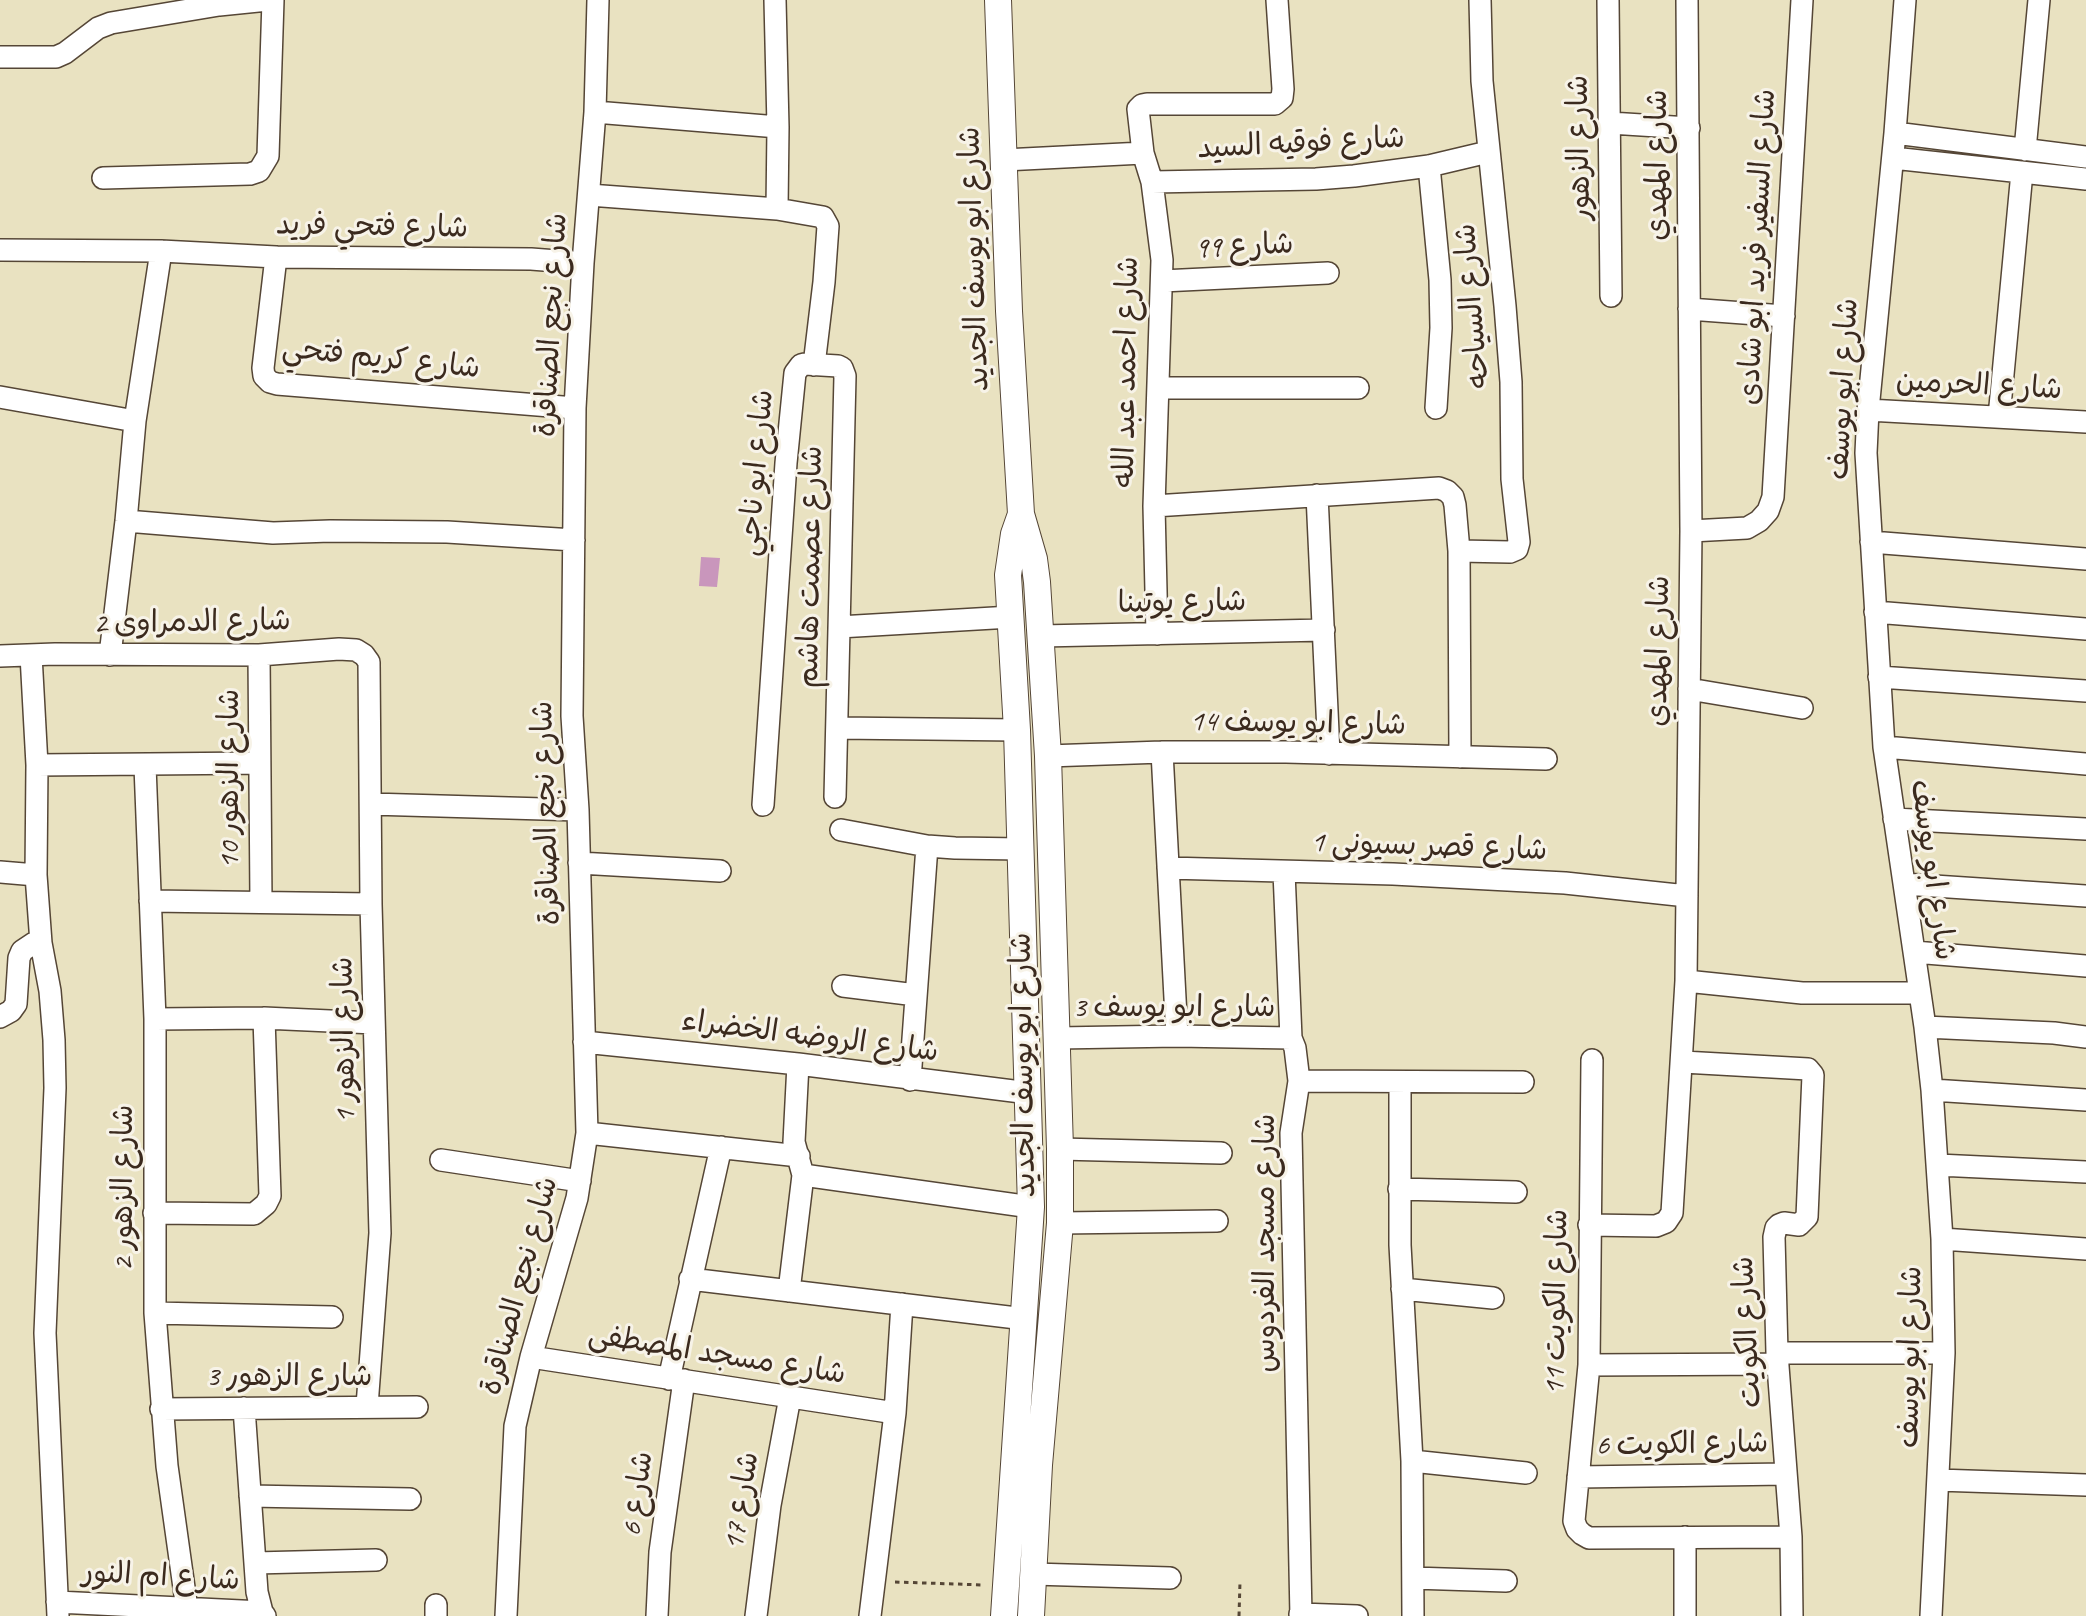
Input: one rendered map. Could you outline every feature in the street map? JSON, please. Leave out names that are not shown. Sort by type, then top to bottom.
[{"type":"street","points":[[0,57],[56,57],[65,53],[98,28],[111,23],[219,5],[268,0]]},
{"type":"street","points":[[103,178],[250,174],[260,171],[268,156],[273,0]]},
{"type":"street","name":"شارع نجع الصناقرة","points":[[506,1616],[515,1426],[531,1357],[569,1231],[587,1133],[578,810],[572,716],[575,408],[595,112],[598,0]]},
{"type":"street","points":[[776,0],[777,209]]},
{"type":"street","name":"شارع ابو يوسف الجديد","points":[[998,0],[1009,311],[1021,514],[1034,559],[1048,756],[1060,1149],[1060,1223],[1026,1464],[1006,1585],[1005,1616]]},
{"type":"street","name":"شارع احمد عبد الله","points":[[1157,634],[1154,506],[1162,281],[1159,224],[1152,182],[1143,153],[1138,109],[1147,104],[1275,104],[1282,98],[1277,0]]},
{"type":"street","name":"شارع السياحه","points":[[1459,551],[1510,552],[1517,549],[1519,542],[1512,479],[1511,382],[1505,306],[1482,81],[1480,0]]},
{"type":"street","name":"شارع الزهور","points":[[1608,0],[1611,296]]},
{"type":"street","name":"شارع المهدي","points":[[1589,1225],[1656,1226],[1666,1222],[1672,1213],[1683,1062],[1686,981],[1691,531],[1687,0]]},
{"type":"street","name":"شارع السفير فريد ابو شادى","points":[[1691,531],[1747,528],[1759,521],[1768,510],[1773,497],[1802,0]]},
{"type":"street","name":"شارع ابو يوسف","points":[[1905,0],[1866,453],[1884,747],[1925,1027],[1938,1165],[1944,1353],[1931,1616]]},
{"type":"street","points":[[2025,150],[2039,0]]},
{"type":"street","points":[[595,112],[778,127]]},
{"type":"street","points":[[1610,123],[1689,128]]},
{"type":"street","points":[[1895,133],[2086,157]]},
{"type":"street","name":"شارع فوقيه السيد","points":[[1152,182],[1316,179],[1373,174],[1429,166],[1488,152]]},
{"type":"street","points":[[1004,160],[1143,153]]},
{"type":"street","points":[[1893,158],[2086,179]]},
{"type":"street","points":[[1429,166],[1440,280],[1441,328],[1436,408]]},
{"type":"street","points":[[2000,417],[2022,172]]},
{"type":"street","name":"شارع ابو ناجي","points":[[589,195],[777,209],[819,216],[826,220],[828,226],[814,365],[801,365],[795,373],[786,464],[763,805]]},
{"type":"street","name":"شارع فتحي فريد","points":[[0,250],[161,251],[276,257],[531,259],[583,263]]},
{"type":"street","points":[[110,655],[135,421],[161,251]]},
{"type":"street","name":"شارع كريم فتحي","points":[[276,257],[263,368],[264,376],[270,382],[575,408]]},
{"type":"street","name":"شارع 99","points":[[1162,281],[1328,273]]},
{"type":"street","points":[[1689,309],[1784,316]]},
{"type":"street","name":"شارع عصمت هاشم","points":[[814,365],[842,368],[845,376],[835,797]]},
{"type":"street","points":[[1159,388],[1358,388]]},
{"type":"street","points":[[0,397],[135,421]]},
{"type":"street","name":"شارع الحرمين","points":[[1868,410],[2086,422]]},
{"type":"street","points":[[1154,506],[1439,488],[1447,491],[1453,497],[1455,506],[1459,551],[1460,757]]},
{"type":"street","points":[[1317,495],[1329,754]]},
{"type":"street","name":"شارع ابو يوسف الجديد","points":[[1021,514],[1010,554],[1029,1093],[1030,1207],[1025,1319],[1026,1464],[1033,1574],[1031,1616]]},
{"type":"street","points":[[126,521],[273,533],[447,532],[574,540]]},
{"type":"street","points":[[1871,542],[2086,560]]},
{"type":"street","points":[[839,627],[1011,606],[1013,589],[1020,585],[1028,585],[1035,589],[1038,597]]},
{"type":"street","points":[[1875,612],[2086,629]]},
{"type":"street","name":"شارع يوتينا","points":[[1041,636],[1324,630]]},
{"type":"street","name":"شارع الدمراوى 2","points":[[0,657],[259,655],[356,650],[364,655],[369,663],[370,672]]},
{"type":"street","points":[[31,655],[37,765],[36,875],[41,943],[50,991],[54,1040],[55,1088],[45,1333],[57,1609]]},
{"type":"street","name":"شارع الزهور 10","points":[[259,655],[261,902]]},
{"type":"street","name":"شارع الزهور 1","points":[[367,1406],[380,1233],[371,904],[370,672]]},
{"type":"street","points":[[1879,677],[2086,691]]},
{"type":"street","points":[[1689,689],[1802,708]]},
{"type":"street","points":[[837,728],[1017,730]]},
{"type":"street","points":[[1884,747],[2086,764]]},
{"type":"street","points":[[1162,752],[1177,1036]]},
{"type":"street","name":"شارع ابو يوسف 14","points":[[1048,756],[1162,752],[1546,759]]},
{"type":"street","points":[[37,765],[145,766],[259,763]]},
{"type":"street","name":"شارع الزهور 2","points":[[145,766],[155,1019],[155,1313],[166,1466],[187,1609]]},
{"type":"street","points":[[371,804],[578,810]]},
{"type":"street","points":[[1894,819],[2086,829]]},
{"type":"street","points":[[841,830],[955,849],[1021,849]]},
{"type":"street","points":[[910,1080],[927,846]]},
{"type":"street","points":[[579,863],[720,871]]},
{"type":"street","name":"شارع قصر بسيونى 1","points":[[1168,868],[1393,874],[1565,883],[1687,896]]},
{"type":"street","points":[[0,872],[36,875]]},
{"type":"street","name":"شارع مسجد الفردوس","points":[[1284,872],[1291,1038],[1295,1048],[1299,1081],[1291,1133],[1300,1615]]},
{"type":"street","points":[[1904,884],[2086,896]]},
{"type":"street","points":[[150,901],[371,904]]},
{"type":"street","points":[[0,1017],[11,1011],[16,1004],[19,958],[22,951],[34,943],[41,943]]},
{"type":"street","points":[[1914,952],[2086,966]]},
{"type":"street","points":[[1686,981],[1802,993],[1920,993]]},
{"type":"street","points":[[843,986],[916,995]]},
{"type":"street","points":[[155,1019],[264,1018],[374,1023]]},
{"type":"street","points":[[154,1213],[254,1214],[266,1204],[270,1196],[264,1018]]},
{"type":"street","points":[[1925,1027],[2054,1033],[2086,1037]]},
{"type":"street","name":"شارع ابو يوسف 3","points":[[1058,1038],[1177,1036],[1291,1038]]},
{"type":"street","name":"شارع الروضه الخضراء","points":[[584,1042],[1029,1093]]},
{"type":"street","name":"شارع الكويت 11","points":[[1592,1060],[1589,1365],[1574,1521],[1577,1529],[1589,1538],[1685,1537]]},
{"type":"street","name":"شارع الكويت","points":[[1683,1062],[1811,1071],[1813,1075],[1807,1217],[1799,1225],[1784,1223],[1779,1225],[1774,1232],[1778,1358],[1791,1537],[1792,1616]]},
{"type":"street","points":[[789,1291],[801,1166],[794,1142],[798,1065]]},
{"type":"street","points":[[1299,1081],[1523,1082]]},
{"type":"street","points":[[1400,1082],[1399,1190],[1412,1461],[1413,1616]]},
{"type":"street","points":[[1932,1090],[2086,1100]]},
{"type":"street","points":[[587,1133],[721,1147],[801,1166],[1030,1207]]},
{"type":"street","name":"شارع 6","points":[[657,1616],[660,1551],[677,1379],[690,1278],[721,1147]]},
{"type":"street","points":[[1060,1149],[1221,1153]]},
{"type":"street","points":[[441,1160],[580,1181]]},
{"type":"street","points":[[1938,1165],[2086,1172]]},
{"type":"street","points":[[1399,1190],[1516,1192]]},
{"type":"street","points":[[1060,1223],[1217,1221]]},
{"type":"street","points":[[1942,1239],[2086,1249]]},
{"type":"street","points":[[690,1278],[1025,1319]]},
{"type":"street","points":[[1402,1289],[1493,1298]]},
{"type":"street","points":[[870,1616],[895,1413],[903,1304]]},
{"type":"street","points":[[155,1313],[332,1317]]},
{"type":"street","points":[[1589,1365],[1944,1353]]},
{"type":"street","name":"شارع مسجد المصطفى","points":[[531,1357],[895,1413]]},
{"type":"street","name":"شارع 17","points":[[756,1616],[770,1505],[790,1397]]},
{"type":"street","name":"شارع الزهور 3","points":[[161,1408],[417,1407]]},
{"type":"street","points":[[244,1408],[257,1592],[263,1614]]},
{"type":"street","points":[[1412,1461],[1526,1473]]},
{"type":"street","name":"شارع الكويت 6","points":[[1578,1477],[1786,1474]]},
{"type":"street","points":[[1938,1480],[2086,1485]]},
{"type":"street","points":[[250,1496],[410,1499]]},
{"type":"street","points":[[1685,1616],[1685,1537],[1791,1537]]},
{"type":"street","points":[[255,1563],[376,1560]]},
{"type":"street","points":[[1033,1574],[1170,1578]]},
{"type":"street","points":[[1413,1578],[1506,1581]]},
{"type":"street","name":"شارع ام النور","points":[[57,1609],[187,1609],[263,1614]]},
{"type":"street","points":[[1300,1615],[1357,1616]]},
{"type":"path","points":[[875,1582],[1006,1585]]},
{"type":"path","points":[[1239,1616],[1240,1582]]},
{"type":"building","points":[[701,557],[720,558],[717,587],[699,586]]}]
